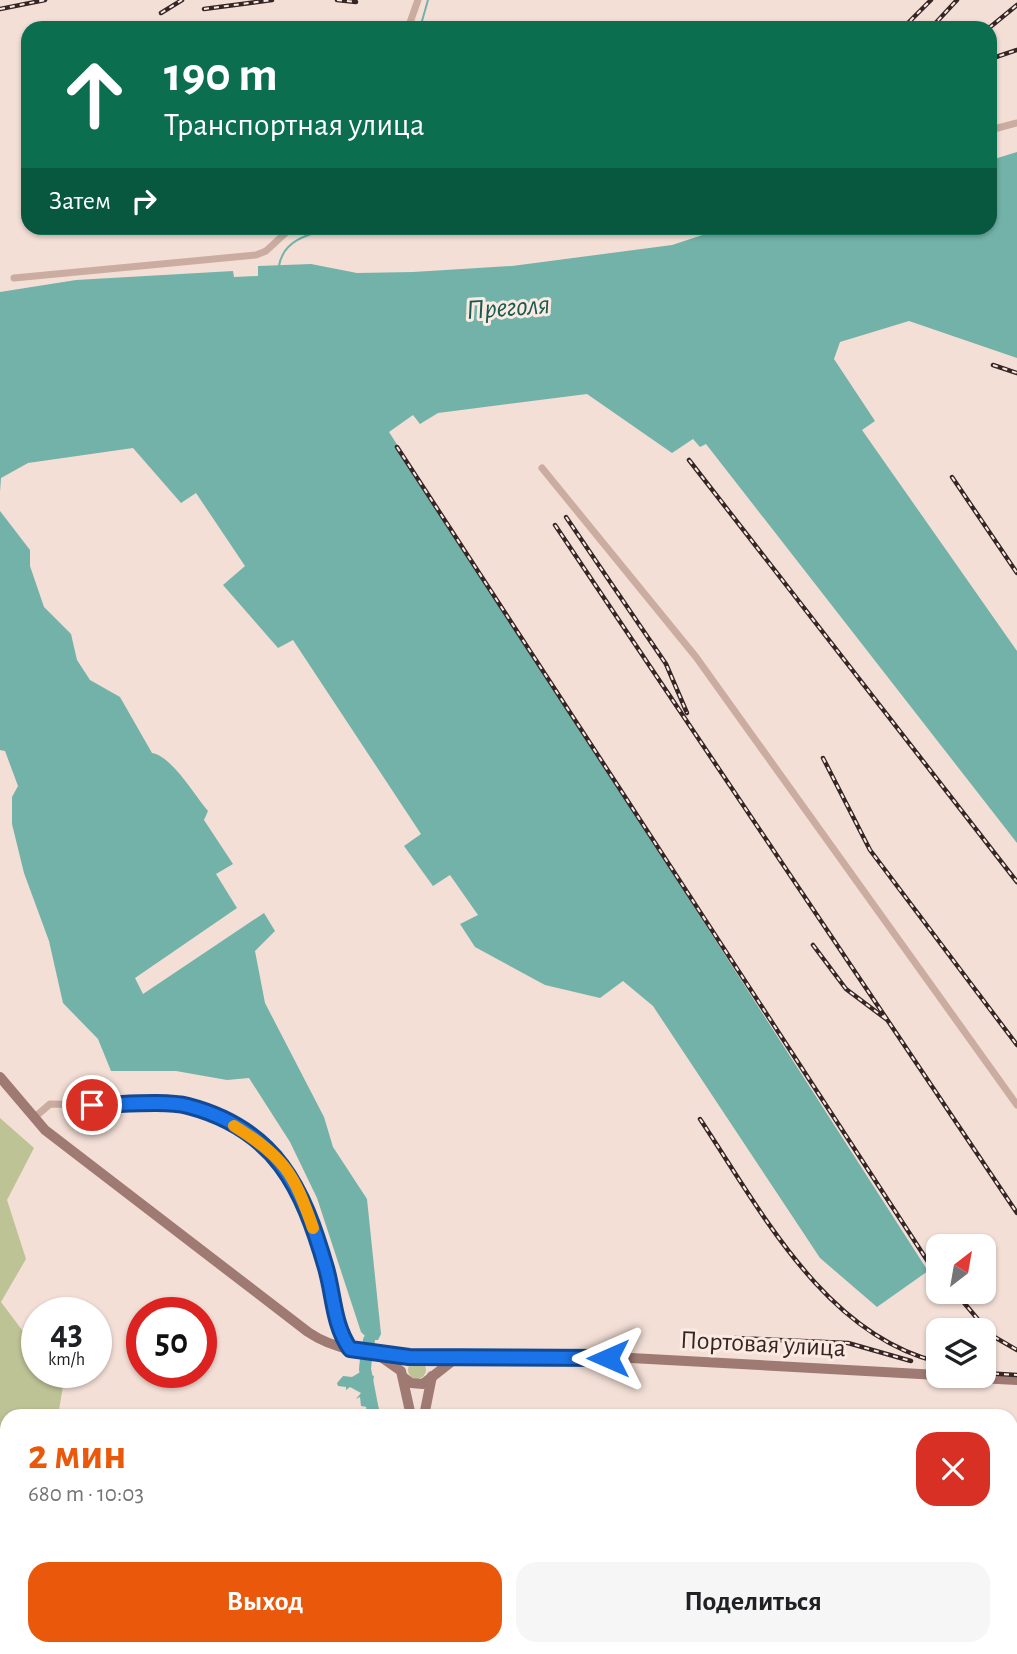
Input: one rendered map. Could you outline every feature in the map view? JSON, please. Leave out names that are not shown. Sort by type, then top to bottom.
[{"type":"main road","points":[[0,1077],[45,1130],[308,1332],[319,1339],[350,1349],[375,1354],[425,1356],[433,1365],[426,1409]]},
{"type":"main road","points":[[375,1354],[418,1385],[432,1379],[446,1363],[459,1357]]},
{"type":"main road","name":"Портовая улица","points":[[425,1356],[631,1358],[926,1374]]},
{"type":"main road","points":[[409,1357],[402,1374],[410,1409]]},
{"type":"main road","name":"Портовая улица","points":[[996,1379],[1017,1380]]},
{"type":"street","points":[[410,21],[418,0]]},
{"type":"street","points":[[997,128],[1017,123]]},
{"type":"street","points":[[15,278],[256,255],[267,251],[284,235]]},
{"type":"street","points":[[542,468],[696,657],[1017,1105]]},
{"type":"street","points":[[35,1117],[50,1104],[187,1106],[226,1122],[267,1147],[291,1175],[300,1193],[327,1269],[339,1332],[350,1349]]},
{"type":"green space","points":[[0,1118],[34,1148],[7,1200],[26,1259],[1,1302],[21,1329],[21,1388],[63,1388],[59,1409],[0,1409]]},
{"type":"green space","points":[[417,1361],[423,1364],[426,1370],[423,1376],[417,1379],[411,1376],[408,1370],[411,1364]]},
{"type":"water","name":"Преголя","points":[[1017,152],[1017,358],[909,321],[840,342],[834,359],[875,421],[862,430],[1017,651],[1017,843],[706,444],[700,447],[693,439],[672,453],[587,394],[438,413],[420,424],[413,415],[389,432],[926,1268],[926,1272],[877,1307],[820,1258],[653,1006],[623,981],[600,998],[545,985],[475,947],[460,924],[478,915],[450,875],[433,886],[404,846],[421,834],[293,640],[278,648],[223,585],[245,566],[196,493],[181,503],[133,448],[28,463],[1,478],[0,492],[0,292],[76,280],[233,271],[234,277],[258,276],[258,266],[311,264],[357,273],[512,266],[672,245],[703,235],[997,235],[997,158]]},
{"type":"water","points":[[0,511],[30,550],[30,566],[44,607],[71,634],[77,660],[90,680],[120,697],[152,753],[175,768],[208,811],[204,820],[233,864],[216,874],[237,908],[135,978],[143,994],[264,913],[275,931],[255,951],[265,1003],[324,1117],[333,1147],[367,1199],[381,1334],[378,1340],[369,1340],[361,1332],[317,1198],[290,1142],[249,1078],[227,1080],[176,1071],[111,1071],[98,1039],[63,1003],[49,941],[24,873],[12,824],[12,797],[18,786],[5,751],[0,750]]},
{"type":"water","points":[[362,1371],[374,1376],[372,1387],[379,1409],[361,1406],[360,1397],[356,1399],[361,1393],[350,1387],[346,1390],[346,1387],[338,1386],[337,1383],[343,1376],[352,1377]]},
{"type":"waterway","points":[[422,21],[428,0]]},
{"type":"waterway","points":[[279,266],[281,257],[291,244],[309,235]]},
{"type":"waterway","points":[[368,1347],[369,1340]]},
{"type":"waterway","points":[[366,1359],[365,1369],[373,1409]]},
{"type":"railway","points":[[0,9],[45,0]]},
{"type":"railway","points":[[161,13],[182,0]]},
{"type":"railway","points":[[204,9],[272,0]]},
{"type":"railway","points":[[337,0],[356,2]]},
{"type":"railway","points":[[910,21],[931,0]]},
{"type":"railway","points":[[938,21],[957,0]]},
{"type":"railway","points":[[997,21],[1017,5]]},
{"type":"railway","points":[[997,57],[1017,50]]},
{"type":"railway","points":[[993,365],[1017,373]]},
{"type":"railway","points":[[397,447],[926,1259]]},
{"type":"railway","points":[[689,460],[1017,882]]},
{"type":"railway","points":[[952,477],[1017,573]]},
{"type":"railway","points":[[566,517],[666,664],[687,713]]},
{"type":"railway","points":[[555,525],[1017,1213]]},
{"type":"railway","points":[[823,758],[870,850],[1017,1045]]},
{"type":"railway","points":[[813,945],[846,989],[886,1019]]},
{"type":"railway","points":[[700,1119],[772,1228],[828,1297],[861,1325],[898,1347],[926,1358]]},
{"type":"railway","points":[[965,1304],[991,1335],[1017,1350]]},
{"type":"railway","points":[[735,1338],[848,1343],[911,1361]]},
{"type":"railway","points":[[996,1374],[1017,1375]]},
{"type":"slow traffic","points":[[234,1126],[267,1147],[291,1175],[313,1228]]},
{"type":"route","points":[[92,1105],[187,1106],[226,1122],[267,1147],[291,1175],[300,1193],[327,1269],[339,1332],[350,1349],[409,1357],[608,1358]]}]
